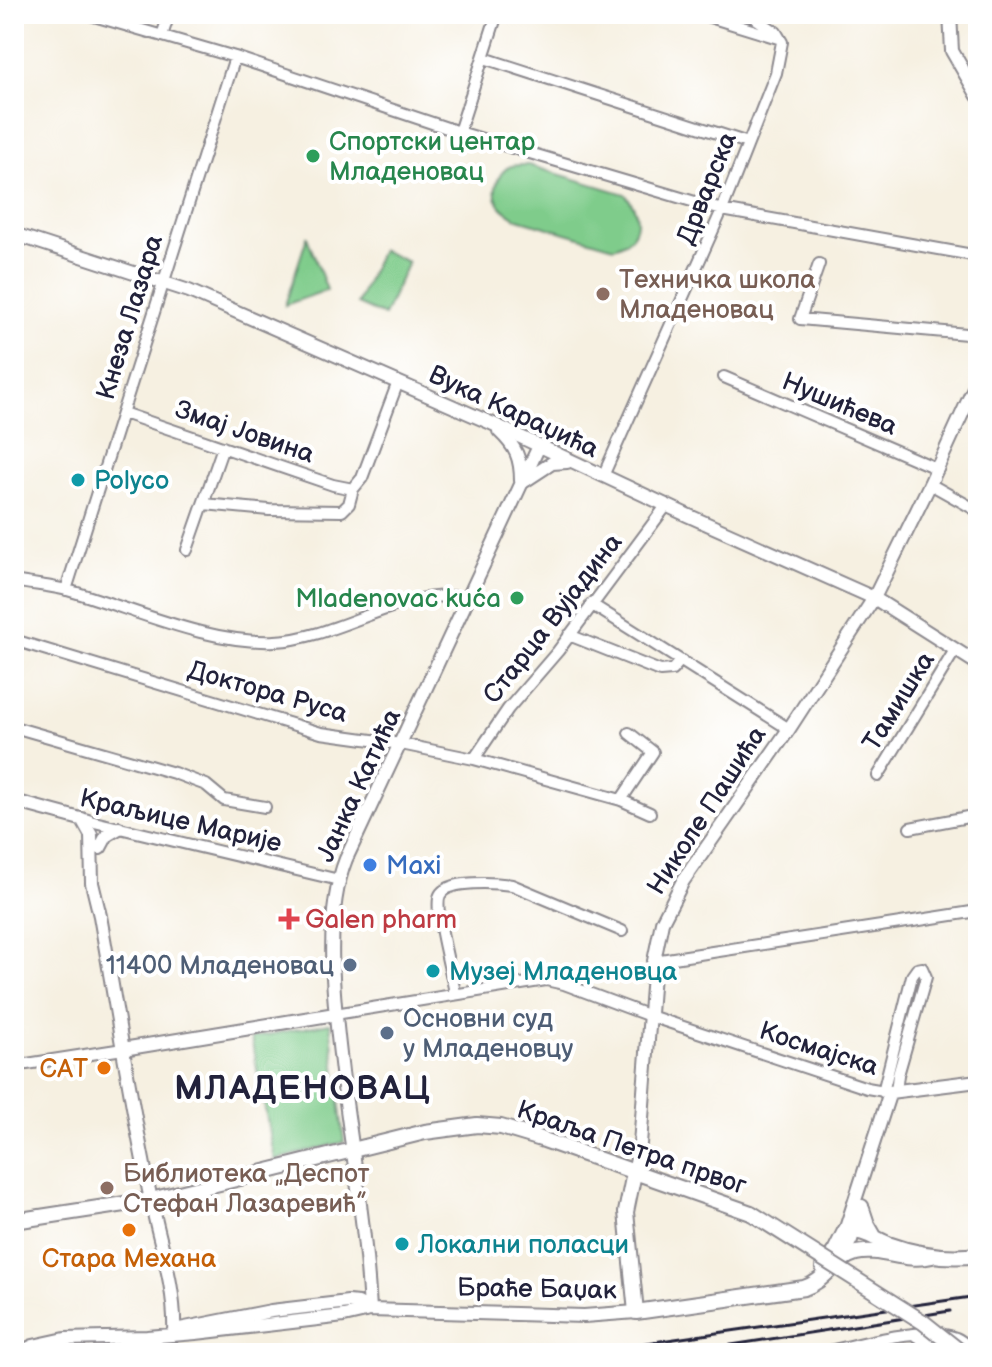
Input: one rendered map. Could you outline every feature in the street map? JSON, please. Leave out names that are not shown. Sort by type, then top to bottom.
[{"type":"main road","name":"Краља Петра првог","points":[[14,1221],[151,1200],[425,1132],[489,1126],[522,1133],[751,1213],[923,1322],[962,1353]]},
{"type":"main road","name":"Николе Пашића","points":[[634,1173],[626,1212],[636,1312]]},
{"type":"main road","points":[[862,1209],[874,1245]]},
{"type":"main road","points":[[798,1288],[827,1262],[850,1234],[874,1245]]},
{"type":"main road","name":"Браће Баџак","points":[[636,1312],[816,1283],[838,1262],[874,1245],[914,1259],[978,1255]]},
{"type":"street","points":[[87,14],[235,57],[459,132],[722,210],[978,256]]},
{"type":"street","points":[[162,36],[169,14]]},
{"type":"street","points":[[459,132],[497,14]]},
{"type":"street","points":[[700,14],[780,38]]},
{"type":"street","points":[[749,14],[780,38]]},
{"type":"street","points":[[950,14],[952,51],[978,96]]},
{"type":"street","name":"Дрварска","points":[[603,476],[722,210],[776,73],[782,47],[780,38]]},
{"type":"street","name":"Кнеза Лазара","points":[[66,590],[235,57]]},
{"type":"street","points":[[484,58],[748,143]]},
{"type":"street","name":"Вука Караџића","points":[[14,234],[162,281],[491,423],[666,506],[874,598],[978,664]]},
{"type":"street","points":[[819,264],[800,319],[978,335]]},
{"type":"street","name":"Нушићева","points":[[724,377],[938,469]]},
{"type":"street","name":"Николе Пашића","points":[[634,1173],[640,1144],[654,961],[662,922],[683,881],[789,729],[874,598],[938,469],[978,379]]},
{"type":"street","points":[[204,504],[319,513],[342,511],[362,478],[398,382]]},
{"type":"street","name":"Змај Јовина","points":[[123,413],[333,485],[353,489]]},
{"type":"street","points":[[491,423],[514,446],[520,458],[521,484]]},
{"type":"street","name":"Јанка Катића","points":[[370,1310],[359,1191],[335,1014],[334,935],[339,880],[346,859],[539,446]]},
{"type":"street","points":[[187,550],[223,447]]},
{"type":"street","points":[[521,484],[552,463],[572,462]]},
{"type":"street","points":[[930,484],[978,511]]},
{"type":"street","name":"Старца Вујадина","points":[[474,759],[508,709],[569,635],[666,506]]},
{"type":"street","points":[[14,581],[66,590],[219,635],[261,641],[324,633],[411,600],[444,596],[469,598]]},
{"type":"street","points":[[591,604],[789,729]]},
{"type":"street","points":[[569,635],[660,671],[672,670],[680,661]]},
{"type":"street","name":"Доктора Руса","points":[[14,640],[321,733],[401,744],[474,759],[621,800],[650,813]]},
{"type":"street","name":"Тамишка","points":[[878,776],[955,650]]},
{"type":"street","points":[[14,727],[174,773],[206,785],[224,800],[265,807]]},
{"type":"street","points":[[621,800],[653,752],[629,733]]},
{"type":"street","name":"Краљице Марије","points":[[14,801],[339,880]]},
{"type":"street","points":[[910,828],[978,815]]},
{"type":"street","points":[[86,820],[95,828],[100,848],[100,916]]},
{"type":"street","points":[[86,820],[91,835],[92,883],[151,1200],[174,1305],[174,1333]]},
{"type":"street","points":[[100,848],[107,835],[119,828]]},
{"type":"street","points":[[455,993],[439,903],[441,894],[447,889],[473,883],[512,885],[622,931]]},
{"type":"street","points":[[654,961],[978,911]]},
{"type":"street","points":[[850,1234],[889,1092],[912,976],[922,968],[926,977],[898,1075],[889,1092]]},
{"type":"street","name":"Космајска","points":[[335,1014],[546,980],[889,1092],[978,1081]]},
{"type":"street","points":[[14,1066],[335,1014]]},
{"type":"street","points":[[838,1262],[862,1209],[872,1167],[871,1152]]},
{"type":"street","name":"Браће Баџак","points":[[19,1353],[41,1343],[74,1337],[196,1333],[344,1316],[370,1310],[584,1316],[636,1312]]},
{"type":"street","points":[[819,1353],[935,1335],[956,1338],[976,1353]]},
{"type":"street","points":[[914,1336],[947,1353]]},
{"type":"green space","points":[[528,165],[625,194],[635,210],[635,232],[614,247],[512,216],[498,202],[497,183],[509,167]]},
{"type":"green space","points":[[307,237],[327,290],[285,305]]},
{"type":"green space","points":[[381,250],[408,262],[384,316],[357,304]]},
{"type":"green space","points":[[330,1023],[344,1142],[275,1160],[251,1038]]},
{"type":"railway","points":[[576,1353],[978,1296]]},
{"type":"railway","points":[[680,1353],[950,1311]]},
{"type":"place","name":"Спортски центар Младеновац","points":[[313,156]]},
{"type":"place","name":"Техничка школа Младеновац","points":[[603,294]]},
{"type":"place","name":"Polyco","points":[[78,480]]},
{"type":"place","name":"Mladenovac kuća","points":[[517,598]]},
{"type":"place","name":"Maxi","points":[[370,865]]},
{"type":"place","name":"Galen pharm","points":[[289,919]]},
{"type":"place","name":"11400 Младеновац","points":[[350,965]]},
{"type":"place","name":"Музеј Младеновца","points":[[433,971]]},
{"type":"place","name":"Основни суд у Младеновцу","points":[[387,1033]]},
{"type":"place","name":"САТ","points":[[104,1068]]},
{"type":"place","name":"Библиотека „Деспот Стефан Лазаревић”","points":[[107,1188]]},
{"type":"place","name":"Стара Механа","points":[[129,1230]]},
{"type":"place","name":"Локални поласци","points":[[402,1244]]},
{"type":"district","name":"МЛАДЕНОВАЦ","points":[[303,1087]]}]
